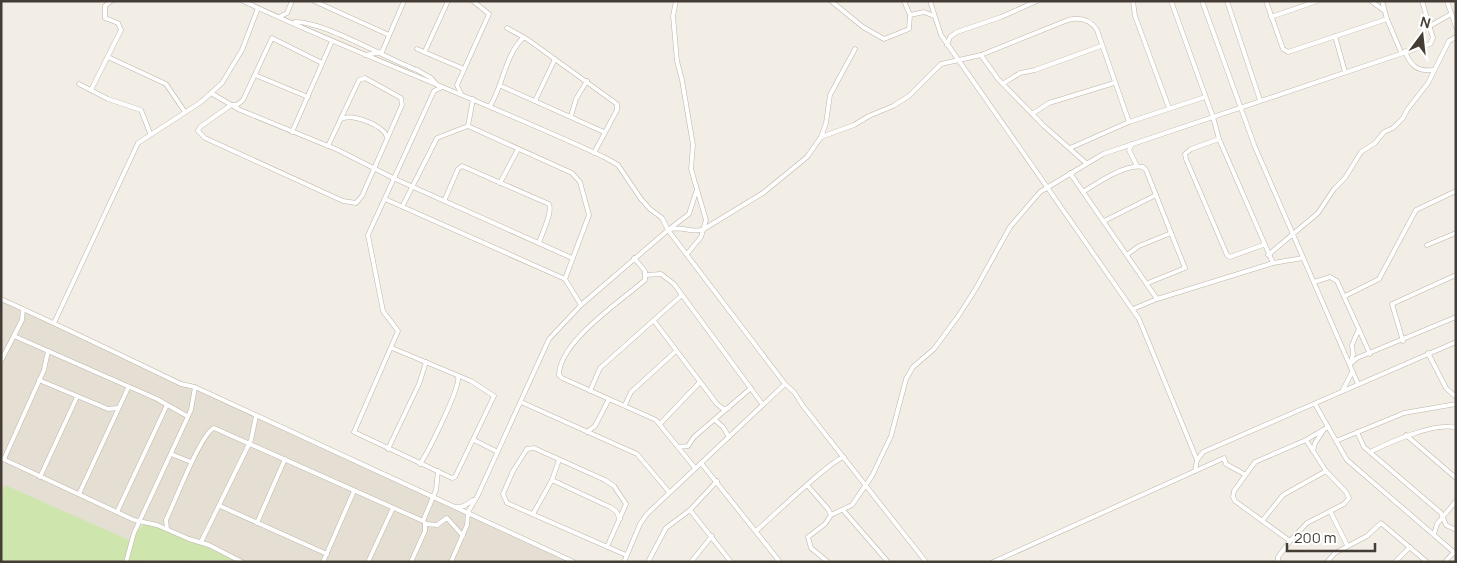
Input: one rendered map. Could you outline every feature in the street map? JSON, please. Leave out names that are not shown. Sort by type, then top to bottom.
[{"type":"street","points":[[91,90],[120,30],[118,22],[105,18],[105,6],[111,1]]},
{"type":"street","points":[[244,1],[363,55],[490,106],[618,165],[645,204],[662,218],[668,230],[785,384],[800,399],[803,406],[926,562]]},
{"type":"street","points":[[279,17],[287,13],[292,1]]},
{"type":"street","points":[[314,1],[389,35]]},
{"type":"street","points":[[388,65],[383,54],[404,1]]},
{"type":"street","points":[[425,51],[448,1]]},
{"type":"street","points":[[447,89],[457,85],[489,14],[473,1]]},
{"type":"street","points":[[676,1],[673,16],[677,61],[682,80],[692,145],[691,169],[706,220],[704,229],[687,254]]},
{"type":"street","points":[[831,1],[863,27],[884,39],[908,30],[910,15],[904,1]]},
{"type":"street","points":[[947,45],[950,37],[956,32],[1001,17],[1037,1]]},
{"type":"street","points":[[1133,1],[1135,16],[1169,108]]},
{"type":"street","points":[[1171,1],[1213,117],[1219,139],[1272,263]]},
{"type":"street","points":[[1202,1],[1240,108],[1358,384]]},
{"type":"street","points":[[1227,1],[1260,100]]},
{"type":"street","points":[[1266,1],[1286,52],[1387,19]]},
{"type":"street","points":[[1271,17],[1317,1]]},
{"type":"street","points":[[1371,1],[1385,11]]},
{"type":"street","points":[[1382,1],[1387,19],[1410,64],[1422,70],[1430,78]]},
{"type":"street","points":[[828,562],[811,548],[808,537],[825,524],[831,515],[852,506],[872,476],[892,436],[906,379],[913,367],[924,359],[940,341],[976,290],[1016,218],[1046,187],[1103,154],[1433,42],[1422,1]]},
{"type":"street","points":[[1447,1],[1455,25]]},
{"type":"street","points":[[839,8],[841,2]]},
{"type":"street","points":[[924,12],[930,3]]},
{"type":"street","points":[[930,3],[941,35],[947,45],[1133,309],[1142,326],[1197,460]]},
{"type":"street","points":[[54,323],[97,234],[133,151],[150,133],[185,112],[211,93],[228,77],[258,8]]},
{"type":"street","points":[[910,15],[924,12],[934,16]]},
{"type":"street","points":[[287,13],[290,21]]},
{"type":"street","points":[[1430,26],[1451,14]]},
{"type":"street","points":[[822,137],[854,125],[874,113],[893,106],[909,96],[941,64],[980,54],[1075,18],[1092,23],[1102,46],[1128,122]]},
{"type":"street","points":[[290,21],[314,24],[376,53]]},
{"type":"street","points":[[507,28],[587,81],[617,104],[617,110],[594,153]]},
{"type":"street","points":[[1335,36],[1345,72]]},
{"type":"street","points":[[1268,255],[1318,213],[1334,189],[1345,178],[1361,152],[1375,143],[1384,132],[1394,128],[1403,118],[1430,78],[1449,41],[1456,37]]},
{"type":"street","points":[[322,62],[272,38],[243,100],[237,105],[231,105],[200,127],[199,134],[350,202],[359,202],[402,101],[399,96],[365,78],[359,80],[328,146]]},
{"type":"street","points":[[490,106],[501,86],[515,48],[523,38]]},
{"type":"street","points":[[292,132],[332,41]]},
{"type":"street","points":[[1004,83],[1020,73],[1035,70],[1102,46]]},
{"type":"street","points":[[668,230],[676,228],[700,231],[704,229],[762,193],[807,157],[822,137],[830,96],[855,48]]},
{"type":"street","points":[[417,49],[464,69]]},
{"type":"street","points":[[363,55],[383,54],[417,70],[431,78],[434,91],[370,229],[368,243],[382,311],[398,331],[354,432],[420,464],[452,478],[455,477],[494,396],[458,376],[392,348]]},
{"type":"street","points":[[980,54],[998,79],[1004,83],[1032,114],[1086,164]]},
{"type":"street","points":[[108,57],[166,84],[185,112]]},
{"type":"street","points":[[535,101],[555,59]]},
{"type":"street","points":[[1422,70],[1433,70]]},
{"type":"street","points":[[255,75],[308,98]]},
{"type":"street","points":[[571,116],[576,99],[587,81]]},
{"type":"street","points":[[1032,114],[1049,103],[1114,83]]},
{"type":"street","points":[[79,84],[141,110],[150,133]]},
{"type":"street","points":[[457,85],[461,94]]},
{"type":"street","points":[[501,86],[604,132]]},
{"type":"street","points":[[434,91],[442,87]]},
{"type":"street","points":[[211,93],[231,105],[328,146],[393,178],[445,199],[572,258]]},
{"type":"street","points":[[1070,148],[1128,122],[1205,97]]},
{"type":"street","points":[[468,126],[473,99]]},
{"type":"street","points":[[341,119],[349,116],[384,130],[388,137]]},
{"type":"street","points":[[403,205],[437,138],[468,126],[572,173],[580,182],[589,215],[565,279]]},
{"type":"street","points":[[1219,139],[1188,151],[1186,159],[1227,256],[1230,257],[1263,245]]},
{"type":"street","points":[[1129,149],[1132,144]]},
{"type":"street","points":[[1121,148],[1129,149]]},
{"type":"street","points":[[500,183],[518,149]]},
{"type":"street","points":[[1129,149],[1137,166],[1146,170],[1184,269],[1148,283]]},
{"type":"street","points":[[445,199],[458,169],[462,166],[549,204],[551,212],[539,243]]},
{"type":"street","points":[[1083,192],[1104,178],[1137,166]]},
{"type":"street","points":[[1070,174],[1128,254],[1157,299]]},
{"type":"street","points":[[450,562],[467,525],[468,512],[477,497],[496,451],[521,402],[549,339],[581,305],[634,258],[690,214],[696,191]]},
{"type":"street","points":[[1344,296],[1379,279],[1416,210],[1456,191]]},
{"type":"street","points":[[1104,221],[1156,194]]},
{"type":"street","points":[[385,199],[403,205],[565,279],[581,305]]},
{"type":"street","points":[[1128,254],[1139,246],[1171,233]]},
{"type":"street","points":[[1426,245],[1456,233]]},
{"type":"street","points":[[634,258],[643,267],[646,276],[645,280],[590,327],[564,355],[559,375],[609,400],[625,405],[660,424],[696,468]]},
{"type":"street","points":[[1133,309],[1157,299],[1272,263],[1303,258]]},
{"type":"street","points":[[646,276],[664,275],[682,295],[763,405]]},
{"type":"street","points":[[1404,341],[1392,304],[1456,275]]},
{"type":"street","points":[[1314,282],[1333,278],[1338,281],[1370,354]]},
{"type":"street","points":[[590,391],[600,368],[682,295]]},
{"type":"street","points":[[1,299],[23,309],[31,315],[54,323],[181,384],[195,387],[574,562]]},
{"type":"street","points":[[1,361],[22,320],[23,309]]},
{"type":"street","points":[[1350,364],[1358,358],[1404,341],[1456,317]]},
{"type":"street","points":[[654,321],[723,409],[729,408]]},
{"type":"street","points":[[1350,364],[1353,354],[1352,345],[1357,336],[1358,327]]},
{"type":"street","points":[[14,336],[167,405],[187,416]]},
{"type":"street","points":[[1195,470],[1197,460],[1203,452],[1456,342]]},
{"type":"street","points":[[48,351],[46,364],[40,380],[2,459],[139,522],[147,521],[158,525],[201,542],[242,562]]},
{"type":"street","points":[[625,405],[631,392],[676,351]]},
{"type":"street","points":[[1428,353],[1446,388],[1456,397]]},
{"type":"street","points":[[388,449],[419,384],[426,362]]},
{"type":"street","points":[[1343,391],[1350,379],[1352,370]]},
{"type":"street","points":[[420,464],[443,421],[458,383],[458,376]]},
{"type":"street","points":[[40,380],[108,409],[118,408]]},
{"type":"street","points":[[660,424],[700,382]]},
{"type":"street","points":[[624,562],[640,524],[669,492],[785,384]]},
{"type":"street","points":[[126,562],[139,522],[194,401],[195,387]]},
{"type":"street","points":[[79,494],[128,388]]},
{"type":"street","points":[[678,447],[688,446],[694,438],[752,388]]},
{"type":"street","points":[[40,477],[77,397]]},
{"type":"street","points":[[587,432],[595,426],[609,400]]},
{"type":"street","points":[[521,402],[637,454],[669,492]]},
{"type":"street","points":[[1315,404],[1343,455],[1355,468],[1455,553],[1445,562]]},
{"type":"street","points":[[1336,441],[1404,413],[1456,404]]},
{"type":"street","points":[[116,512],[167,405]]},
{"type":"street","points":[[108,409],[113,420]]},
{"type":"street","points":[[201,542],[220,506],[248,444],[254,430],[256,416]]},
{"type":"street","points":[[715,420],[723,427],[729,437]]},
{"type":"street","points":[[1370,452],[1406,435],[1449,427],[1456,428]]},
{"type":"street","points":[[167,529],[166,520],[191,462],[210,429],[216,428],[354,492],[425,522],[437,525],[447,518],[463,536]]},
{"type":"street","points":[[1328,430],[1338,435],[1348,435]]},
{"type":"street","points":[[1290,541],[1233,497],[1244,474],[1255,462],[1328,430]]},
{"type":"street","points":[[1313,451],[1314,443],[1328,430]]},
{"type":"street","points":[[1357,432],[1360,441],[1370,452],[1444,516],[1446,525],[1456,530]]},
{"type":"street","points":[[1406,435],[1456,478]]},
{"type":"street","points":[[474,440],[496,451]]},
{"type":"street","points":[[1278,562],[1278,557],[1307,523],[1344,504],[1348,495],[1326,471],[1306,440]]},
{"type":"street","points":[[606,547],[626,504],[614,486],[531,447],[527,449],[513,471],[503,494],[505,500],[532,514],[606,547],[626,555]]},
{"type":"street","points":[[1192,447],[1203,452]]},
{"type":"street","points":[[171,454],[191,462]]},
{"type":"street","points":[[756,531],[808,486],[823,470],[839,458],[844,457]]},
{"type":"street","points":[[993,562],[1224,458],[1226,464],[1244,474]]},
{"type":"street","points":[[256,523],[285,459]]},
{"type":"street","points":[[532,514],[552,480],[559,460]]},
{"type":"street","points":[[701,463],[780,562]]},
{"type":"street","points":[[411,562],[436,490],[438,471]]},
{"type":"street","points":[[1262,520],[1283,495],[1326,471]]},
{"type":"street","points":[[858,476],[866,478],[872,476]]},
{"type":"street","points":[[552,480],[610,507],[616,511],[620,519]]},
{"type":"street","points":[[648,562],[666,528],[690,510],[717,481]]},
{"type":"street","points":[[808,486],[831,515]]},
{"type":"street","points":[[323,562],[354,492]]},
{"type":"street","points":[[454,507],[464,506],[477,497]]},
{"type":"street","points":[[1434,534],[1437,524],[1456,502]]},
{"type":"street","points":[[220,506],[327,554]]},
{"type":"street","points":[[368,562],[393,508]]},
{"type":"street","points":[[690,510],[731,562]]},
{"type":"street","points":[[843,510],[888,562]]},
{"type":"street","points":[[1330,510],[1347,545]]},
{"type":"street","points":[[158,525],[166,520]]},
{"type":"street","points":[[1327,562],[1329,558],[1347,545],[1367,536],[1380,523],[1427,562]]},
{"type":"street","points":[[691,562],[712,536]]},
{"type":"street","points":[[1395,562],[1410,547]]},
{"type":"shaded area","points":[[1,299],[574,562],[227,562],[143,523],[126,543],[1,492]]},
{"type":"green space","points":[[5,485],[129,540],[147,520],[234,560],[1,562],[1,492]]}]
